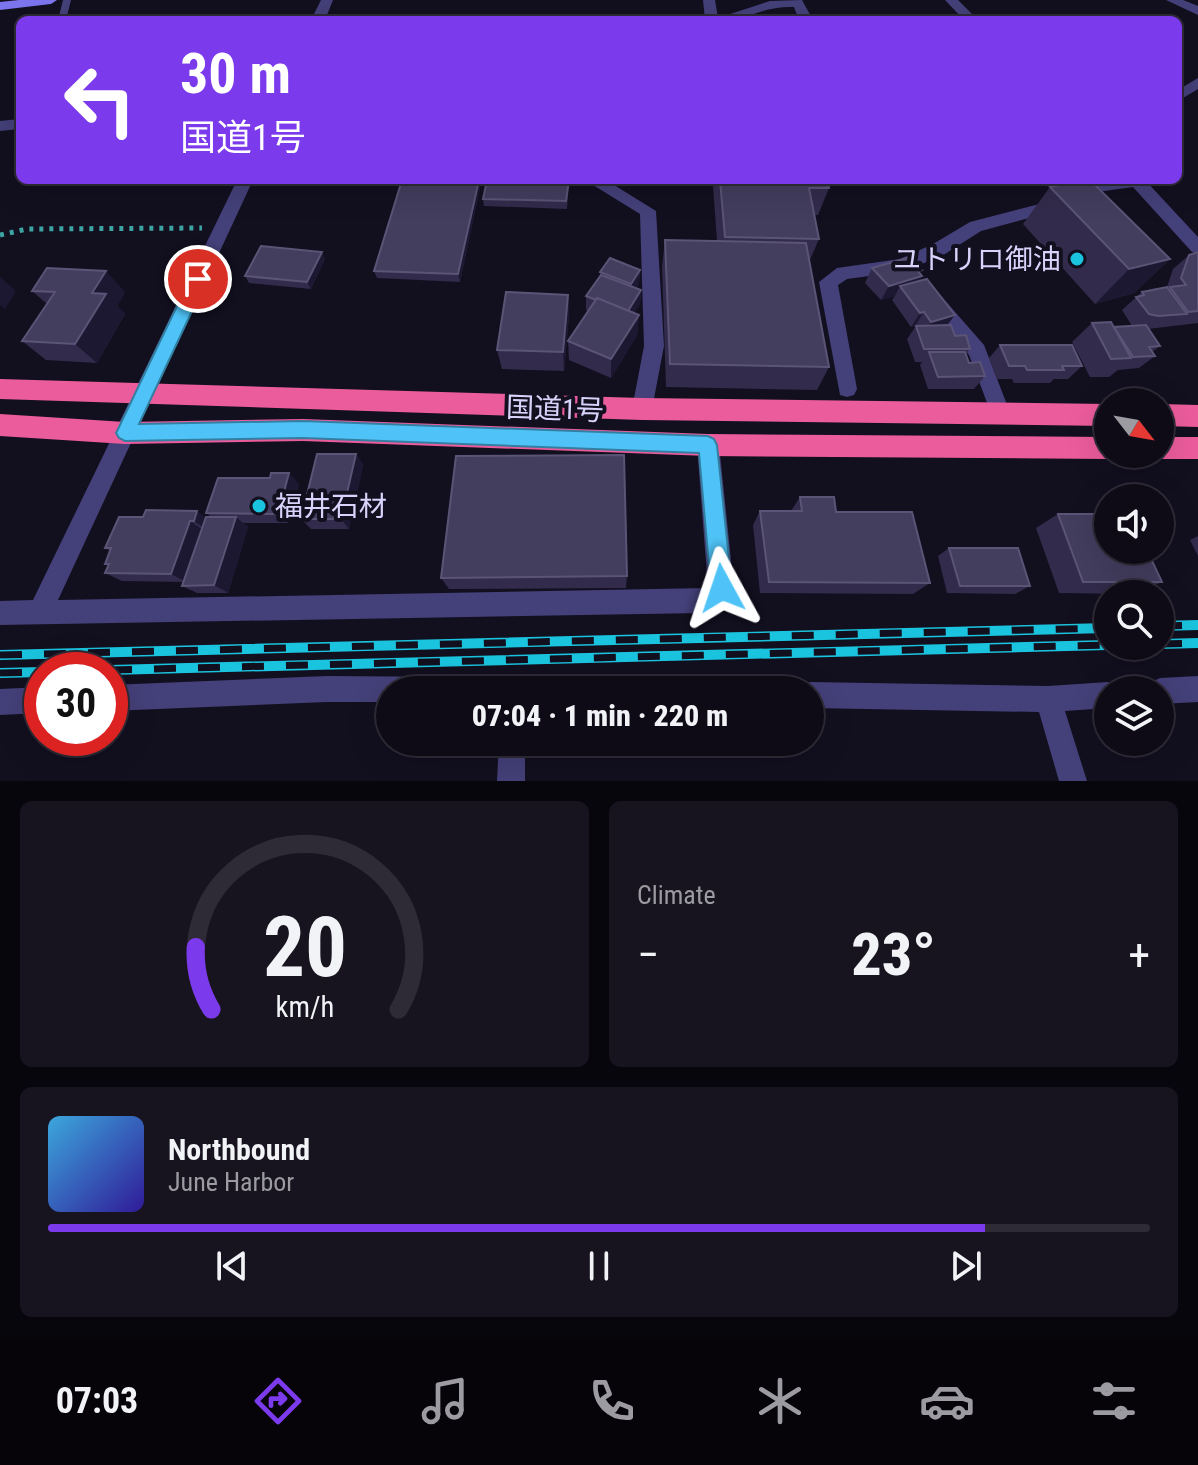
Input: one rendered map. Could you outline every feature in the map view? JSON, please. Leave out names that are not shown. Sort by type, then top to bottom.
[{"type":"highway","name":"国道1号","points":[[0,389],[143,396],[642,409],[1094,415]]},
{"type":"highway","points":[[1174,415],[1198,416]]},
{"type":"highway","name":"国道1号","points":[[0,425],[125,433],[303,430],[708,445],[1094,448]]},
{"type":"highway","points":[[1174,448],[1198,448]]},
{"type":"main road","points":[[0,6],[51,0]]},
{"type":"street","points":[[732,16],[765,2],[786,0],[799,3],[804,16]]},
{"type":"street","points":[[951,0],[967,16]]},
{"type":"street","points":[[1172,0],[1198,11]]},
{"type":"street","points":[[40,612],[243,184]]},
{"type":"street","points":[[600,184],[648,211],[654,346],[642,409]]},
{"type":"street","points":[[847,389],[828,282],[843,273],[903,265],[939,249],[976,226],[1060,204],[1093,187],[1112,184]]},
{"type":"street","points":[[1141,184],[1198,248]]},
{"type":"street","points":[[903,265],[977,351],[1001,415]]},
{"type":"street","points":[[0,613],[702,601],[715,598],[722,588],[708,445]]},
{"type":"street","points":[[128,697],[376,689]]},
{"type":"street","points":[[1174,690],[1198,689]]},
{"type":"street","points":[[824,695],[1048,699],[1094,696]]},
{"type":"street","points":[[1048,699],[1073,781]]},
{"type":"street","points":[[0,702],[24,701]]},
{"type":"street","points":[[511,781],[512,756]]},
{"type":"path","points":[[0,235],[27,229],[223,228]]},
{"type":"building","points":[[401,184],[478,184],[458,274],[374,271]]},
{"type":"building","points":[[486,184],[568,184],[566,201],[483,199]]},
{"type":"building","points":[[720,184],[828,184],[829,188],[809,188],[819,239],[725,237]]},
{"type":"building","points":[[1094,184],[1170,259],[1129,269],[1050,187]]},
{"type":"building","points":[[665,240],[806,243],[829,367],[670,364]]},
{"type":"building","points":[[261,246],[322,252],[307,282],[245,276]]},
{"type":"building","points":[[1198,252],[1198,311],[1188,312],[1170,287],[1186,285],[1181,278],[1189,255]]},
{"type":"building","points":[[911,257],[922,270],[918,271],[922,276],[889,286],[872,268]]},
{"type":"building","points":[[610,258],[640,270],[631,284],[600,272]]},
{"type":"building","points":[[47,268],[106,271],[92,293],[106,294],[75,344],[22,341],[55,292],[32,291]]},
{"type":"building","points":[[601,275],[641,290],[628,311],[586,296]]},
{"type":"building","points":[[927,279],[955,315],[931,322],[924,312],[920,313],[900,286]]},
{"type":"building","points":[[1167,287],[1187,314],[1149,314],[1136,297],[1144,295],[1142,292]]},
{"type":"building","points":[[506,292],[568,295],[563,352],[497,350]]},
{"type":"building","points":[[597,298],[639,315],[611,359],[568,341]]},
{"type":"building","points":[[1111,322],[1131,358],[1111,359],[1092,323]]},
{"type":"building","points":[[951,325],[955,336],[966,335],[970,349],[924,349],[916,326]]},
{"type":"building","points":[[1146,325],[1160,346],[1149,347],[1155,356],[1133,357],[1114,327]]},
{"type":"building","points":[[1000,345],[1072,345],[1082,366],[1062,366],[1064,370],[1027,370],[1025,366],[1009,366]]},
{"type":"building","points":[[929,352],[965,352],[969,363],[980,362],[985,376],[938,377]]},
{"type":"building","points":[[317,454],[356,454],[341,519],[301,519]]},
{"type":"building","points":[[624,455],[627,576],[441,578],[456,456]]},
{"type":"building","points":[[271,473],[289,473],[278,514],[206,513],[218,478],[270,478]]},
{"type":"building","points":[[800,497],[834,497],[836,512],[912,512],[930,583],[769,582],[760,511],[802,511]]},
{"type":"building","points":[[146,510],[197,511],[194,521],[190,521],[171,574],[105,573],[111,548],[105,548],[119,517],[143,517]]},
{"type":"building","points":[[1058,514],[1094,514],[1094,564],[1154,564],[1161,580],[1094,580],[1083,582]]},
{"type":"building","points":[[206,517],[236,517],[214,585],[182,586]]},
{"type":"building","points":[[949,548],[1018,548],[1030,586],[960,586]]},
{"type":"railway","points":[[1174,626],[1198,625]]},
{"type":"railway","points":[[0,655],[1094,628]]},
{"type":"railway","points":[[1174,644],[1198,643]]},
{"type":"railway","points":[[128,670],[1094,645]]},
{"type":"railway","points":[[0,673],[24,672]]},
{"type":"place","name":"ユトリロ御油","points":[[1077,259]]},
{"type":"place","name":"福井石材","points":[[259,506]]},
{"type":"route","points":[[198,279],[125,433],[303,430],[708,445],[722,588]]}]
